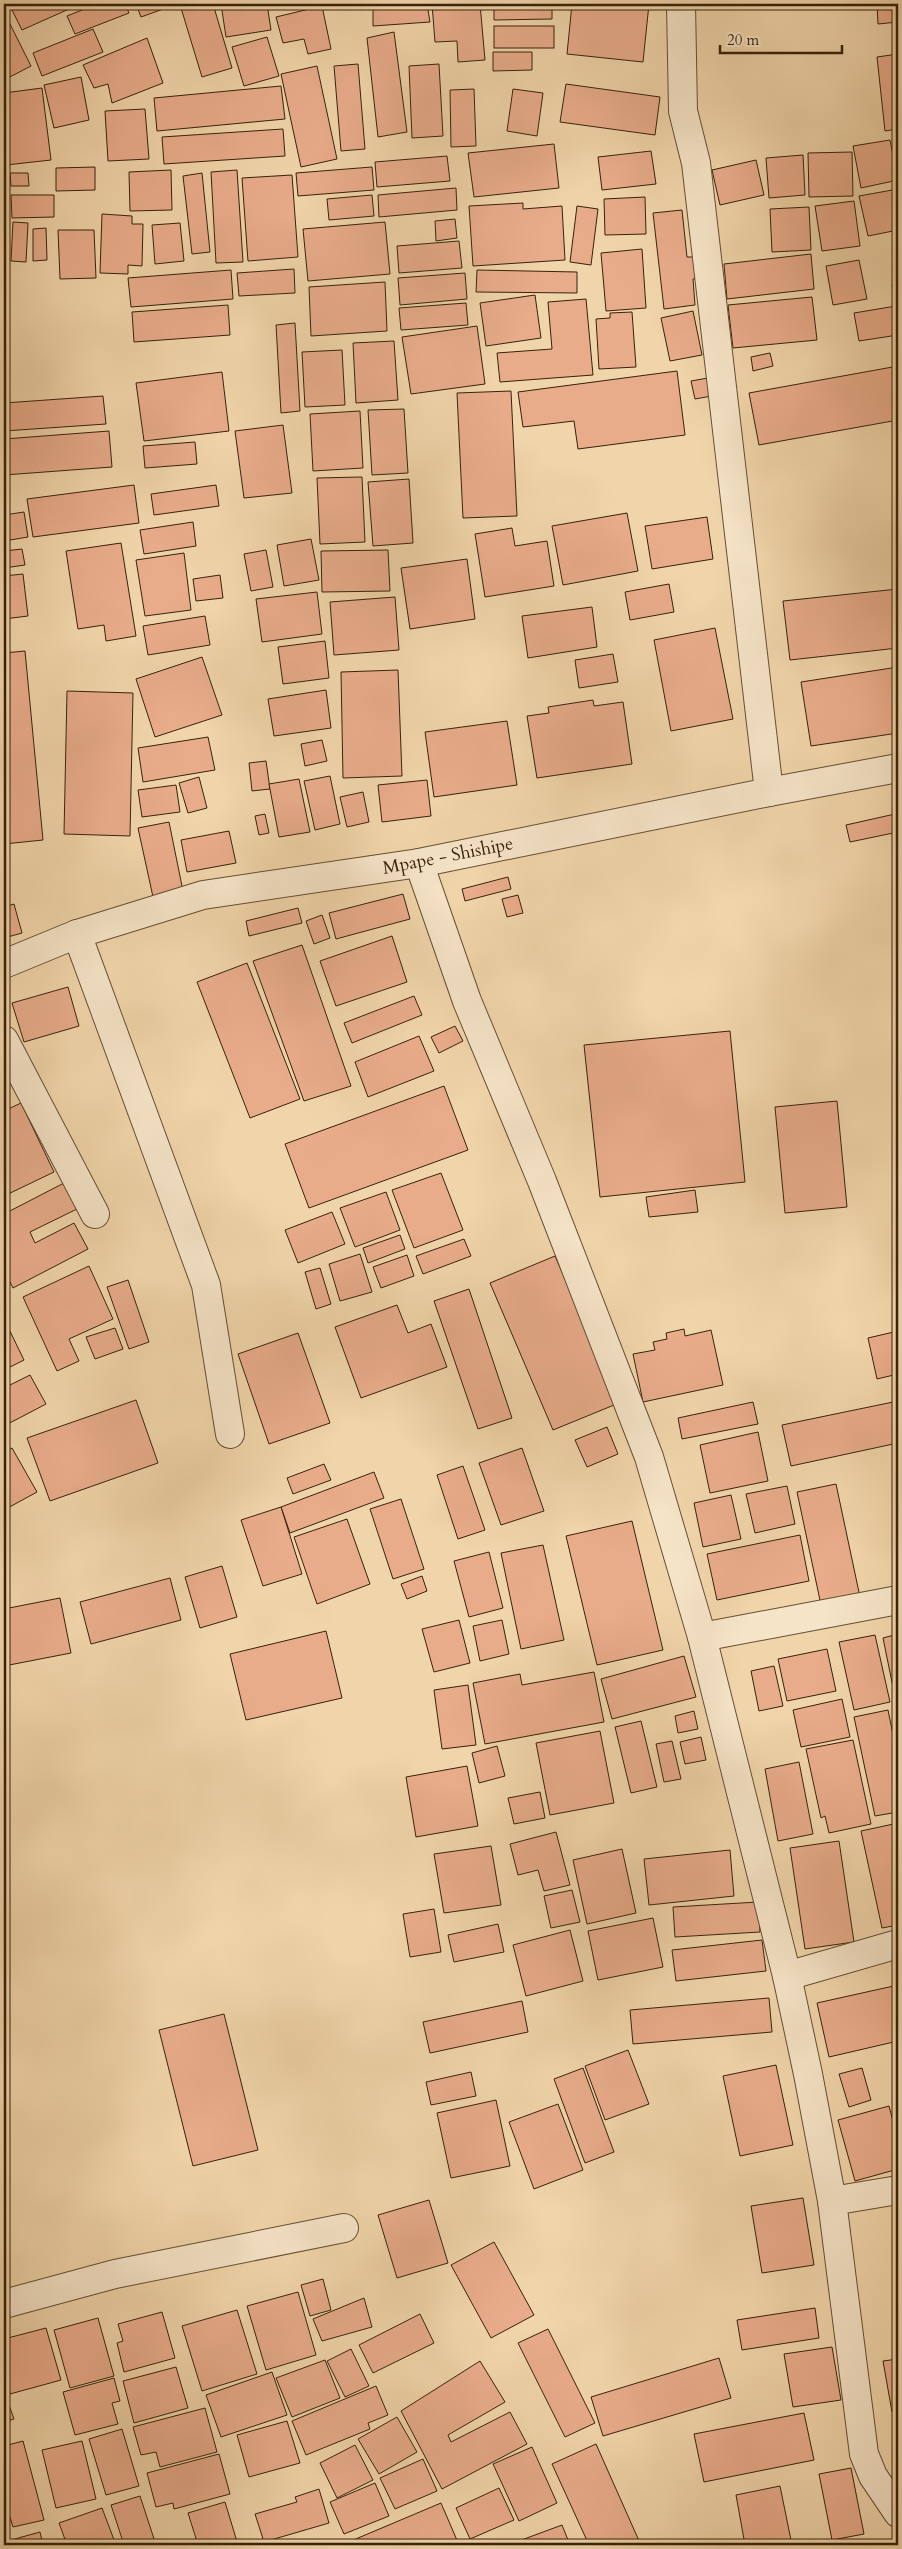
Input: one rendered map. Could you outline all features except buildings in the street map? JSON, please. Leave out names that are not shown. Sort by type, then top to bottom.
[{"type":"street","points":[[681,4],[683,111],[696,162],[769,792]]},
{"type":"street","name":"Mpape - Shishipe","points":[[4,964],[77,934],[203,895],[419,863],[769,792],[898,768]]},
{"type":"street","points":[[419,863],[467,1001],[542,1181],[649,1457],[702,1638],[787,1976],[808,2074],[832,2201],[864,2454],[872,2476],[898,2513]]},
{"type":"street","points":[[77,934],[206,1285],[230,1434]]},
{"type":"street","points":[[4,1040],[95,1214]]},
{"type":"street","points":[[702,1638],[898,1600]]},
{"type":"street","points":[[787,1976],[898,1944]]},
{"type":"street","points":[[832,2201],[898,2190]]},
{"type":"street","points":[[4,2304],[115,2274],[344,2228]]}]
